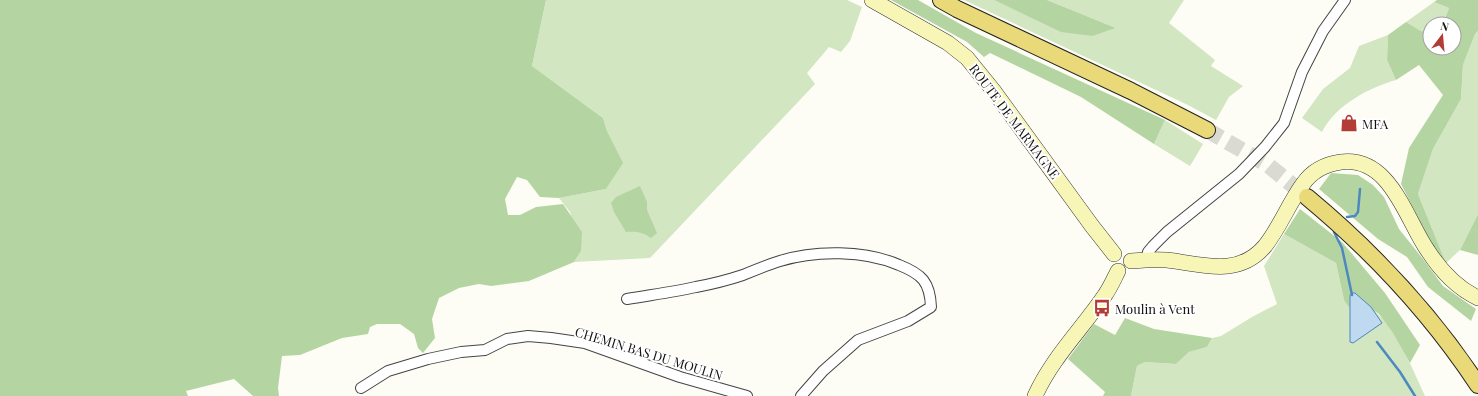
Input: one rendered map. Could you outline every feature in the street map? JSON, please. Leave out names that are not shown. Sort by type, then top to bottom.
[{"type":"main road","name":"ROUTE DE MARMAGNE","points":[[872,0],[948,43],[967,58],[993,90],[1114,254]]},
{"type":"main road","points":[[941,0],[957,9],[1131,91],[1207,130]]},
{"type":"main road","points":[[1131,261],[1166,260],[1212,267],[1244,263],[1258,254],[1266,244],[1294,196],[1317,170],[1332,163],[1347,162],[1367,166],[1387,181],[1402,202],[1428,251],[1446,276],[1468,293],[1478,298]]},
{"type":"main road","points":[[1307,197],[1362,246],[1398,284],[1434,325],[1478,384]]},
{"type":"main road","points":[[1117,252],[1123,252],[1131,261],[1127,269],[1124,271],[1118,271],[1113,268],[1111,262],[1112,256],[1117,252]]},
{"type":"main road","points":[[1035,396],[1060,354],[1105,295],[1118,271]]},
{"type":"street","points":[[1147,260],[1148,252],[1166,232],[1239,174],[1265,147],[1284,123],[1302,72],[1323,31],[1345,0]]},
{"type":"street","points":[[627,299],[696,288],[741,275],[781,261],[820,254],[868,256],[892,262],[908,269],[925,281],[929,287],[931,306],[908,321],[858,340],[823,371],[801,396]]},
{"type":"street","name":"CHEMIN BAS DU MOULIN","points":[[361,388],[388,371],[428,359],[461,352],[485,350],[507,339],[528,336],[585,343],[680,378],[747,396]]},
{"type":"green space","points":[[0,0],[546,0],[532,66],[603,118],[607,131],[623,163],[606,189],[559,198],[540,197],[527,180],[517,177],[505,199],[508,215],[520,215],[536,207],[563,204],[582,232],[581,251],[574,262],[529,281],[491,286],[479,284],[459,288],[439,298],[432,319],[435,338],[423,353],[418,348],[414,334],[400,324],[377,324],[370,327],[368,334],[342,338],[300,355],[282,356],[278,388],[279,396],[253,396],[234,379],[186,391],[188,396],[0,396]]},
{"type":"green space","points":[[546,0],[847,0],[862,7],[850,41],[841,52],[829,47],[807,73],[815,84],[650,258],[574,262],[581,251],[570,212],[559,198],[606,189],[622,163],[607,131],[603,118],[532,66]]},
{"type":"green space","points":[[891,0],[918,0],[976,33],[1165,120],[1154,144],[1081,97],[990,53],[984,57],[967,42]]},
{"type":"green space","points":[[964,0],[994,0],[1022,13],[1093,36],[1116,28],[1047,0],[1184,0],[1169,23],[1215,60],[1211,66],[1243,86],[1229,97],[1216,120],[1188,105]]},
{"type":"green space","points":[[994,0],[1047,0],[1116,28],[1093,36],[1061,32]]},
{"type":"green space","points":[[1437,0],[1478,0],[1478,31],[1475,34],[1463,65],[1461,99],[1433,149],[1418,194],[1446,263],[1434,249],[1401,184],[1409,148],[1443,95],[1419,65],[1396,80],[1387,60],[1388,35],[1406,22],[1422,31],[1422,56],[1462,56],[1462,16],[1446,16],[1449,8],[1434,2]]},
{"type":"green space","points":[[1434,2],[1449,8],[1446,16],[1422,16],[1422,31],[1406,22]]},
{"type":"green space","points":[[1478,31],[1478,214],[1460,250],[1446,263],[1418,194],[1433,149],[1461,99],[1463,65],[1475,34]]},
{"type":"green space","points":[[1388,35],[1387,60],[1396,80],[1385,83],[1364,93],[1344,106],[1328,122],[1322,132],[1302,118],[1323,89],[1350,68],[1359,46]]},
{"type":"green space","points":[[1165,120],[1203,144],[1190,166],[1154,144]]},
{"type":"green space","points":[[1331,173],[1358,175],[1373,185],[1384,197],[1399,229],[1443,286],[1476,309],[1471,321],[1428,287],[1407,257],[1378,239],[1319,189]]},
{"type":"green space","points":[[640,186],[647,202],[647,210],[657,233],[651,238],[639,232],[626,232],[614,212],[611,203],[616,197]]},
{"type":"green space","points":[[1300,209],[1342,242],[1385,293],[1420,345],[1410,363],[1393,333],[1379,314],[1364,304],[1349,307],[1344,300],[1336,263],[1284,234]]},
{"type":"green space","points":[[1478,214],[1478,255],[1460,250]]},
{"type":"green space","points":[[1284,234],[1336,263],[1344,300],[1365,305],[1375,311],[1384,321],[1401,345],[1425,396],[1131,396],[1137,366],[1145,362],[1176,364],[1189,352],[1207,347],[1212,338],[1221,336],[1277,304],[1264,266]]},
{"type":"green space","points":[[1125,318],[1154,329],[1212,338],[1207,347],[1189,352],[1176,364],[1145,362],[1137,366],[1131,396],[1103,396],[1105,392],[1068,359],[1094,324],[1115,335]]},
{"type":"water","points":[[1355,293],[1371,307],[1382,323],[1353,343],[1350,342],[1350,295]]},
{"type":"waterway","points":[[1347,217],[1355,216],[1358,212],[1360,189]]},
{"type":"waterway","points":[[1334,232],[1342,248],[1352,295]]},
{"type":"waterway","points":[[1377,342],[1400,372],[1415,396]]},
{"type":"tunnel","points":[[1207,130],[1268,165],[1307,197]]},
{"type":"place","name":"MFA","points":[[1349,123]]},
{"type":"place","name":"Moulin à Vent","points":[[1102,308]]}]
